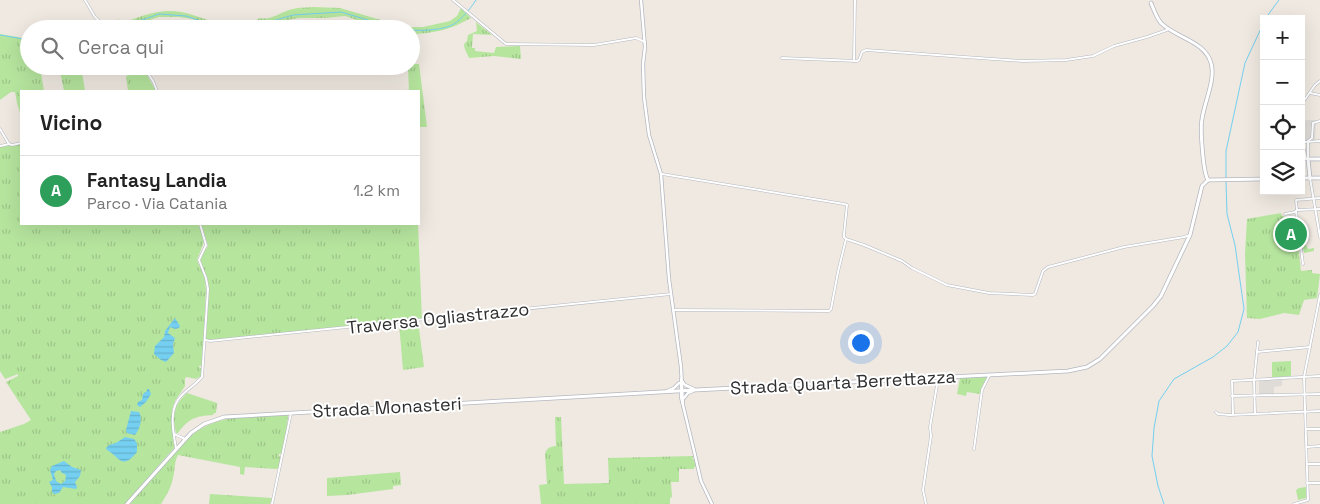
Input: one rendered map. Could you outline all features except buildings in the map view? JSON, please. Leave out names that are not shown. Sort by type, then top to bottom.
[{"type":"main road","points":[[1151,1],[1154,16],[1160,24],[1204,50],[1211,63],[1211,78],[1201,121],[1206,178],[1208,180],[1260,179]]},
{"type":"main road","points":[[1310,178],[1307,159],[1320,159]]},
{"type":"main road","points":[[1305,178],[1320,178]]},
{"type":"main road","name":"Strada Quarta Berrettazza","points":[[681,391],[1068,371],[1087,367],[1108,352],[1161,296],[1190,235],[1202,186],[1208,180]]},
{"type":"main road","name":"Strada Monasteri","points":[[128,504],[185,439],[199,428],[216,419],[232,416],[681,391]]},
{"type":"street","points":[[85,0],[99,20]]},
{"type":"street","points":[[453,0],[506,44],[594,45],[636,38],[645,42]]},
{"type":"street","points":[[642,0],[645,42],[643,64],[644,97],[647,126],[662,174],[671,294],[681,375],[682,399],[701,481],[712,504]]},
{"type":"street","points":[[854,61],[855,0]]},
{"type":"street","points":[[782,58],[854,61],[859,60],[862,52],[866,50],[1023,61],[1066,60],[1093,56],[1114,46],[1168,29]]},
{"type":"street","points":[[149,75],[157,90]]},
{"type":"street","points":[[1305,100],[1320,81]]},
{"type":"street","points":[[1310,93],[1320,94]]},
{"type":"street","points":[[1312,140],[1313,122],[1320,121]]},
{"type":"street","points":[[0,129],[9,144]]},
{"type":"street","points":[[1305,143],[1312,140],[1320,141]]},
{"type":"street","points":[[0,146],[20,142]]},
{"type":"street","points":[[1307,159],[1308,142]]},
{"type":"street","points":[[1305,150],[1307,159]]},
{"type":"street","points":[[662,174],[847,205],[844,234],[846,239],[831,310],[674,310]]},
{"type":"street","points":[[1310,178],[1320,237]]},
{"type":"street","points":[[1302,264],[1296,200],[1320,198]]},
{"type":"street","points":[[1285,214],[1297,210],[1320,209]]},
{"type":"street","points":[[176,448],[174,406],[181,396],[202,377],[208,289],[199,260],[206,245],[200,225]]},
{"type":"street","points":[[1286,227],[1304,225]]},
{"type":"street","points":[[846,239],[902,261],[947,285],[989,293],[1031,296],[1035,294],[1041,276],[1048,267],[1124,247],[1190,235]]},
{"type":"street","name":"Traversa Ogliastrazzo","points":[[205,340],[495,313],[671,294]]},
{"type":"street","points":[[1294,504],[1308,500],[1304,377],[1320,295]]},
{"type":"street","points":[[1255,413],[1254,380],[1258,342]]},
{"type":"street","points":[[1257,352],[1310,347]]},
{"type":"street","points":[[974,449],[982,390],[990,374]]},
{"type":"street","points":[[1233,414],[1232,381],[1320,376]]},
{"type":"street","points":[[926,504],[923,490],[938,377]]},
{"type":"street","points":[[681,381],[696,390]]},
{"type":"street","points":[[665,392],[674,388],[681,381]]},
{"type":"street","points":[[682,399],[688,393],[696,390]]},
{"type":"street","points":[[665,392],[675,393],[682,399]]},
{"type":"street","points":[[1232,396],[1320,394]]},
{"type":"street","points":[[1216,412],[1218,414],[1233,414],[1320,411]]},
{"type":"street","points":[[272,504],[291,413]]},
{"type":"street","points":[[1306,429],[1320,429]]},
{"type":"street","points":[[174,434],[185,439]]},
{"type":"street","points":[[1307,447],[1320,446]]},
{"type":"street","points":[[1307,464],[1320,464]]},
{"type":"street","points":[[1307,483],[1320,483]]},
{"type":"green space","points":[[295,8],[340,8],[381,20],[357,20],[345,16],[257,20],[259,18],[272,17]]},
{"type":"green space","points":[[461,8],[471,18],[457,25],[420,33],[420,27],[450,21],[457,16]]},
{"type":"green space","points":[[165,11],[188,13],[208,20],[159,17],[150,20],[130,20]]},
{"type":"green space","points":[[476,22],[492,35],[473,34],[472,48],[475,48],[475,51],[494,53],[496,47],[520,46],[521,59],[494,56],[469,58],[464,44],[467,41],[468,35],[477,31]]},
{"type":"green space","points":[[0,34],[20,37],[20,75],[41,75],[44,90],[20,90],[20,113],[15,92],[11,92],[0,100]]},
{"type":"green space","points":[[420,72],[427,127],[420,127],[420,90],[409,90],[408,75],[420,75]]},
{"type":"green space","points":[[61,75],[82,75],[85,90],[64,90]]},
{"type":"green space","points":[[147,75],[155,90],[128,90],[126,76]]},
{"type":"green space","points":[[20,144],[20,225],[199,225],[204,242],[197,260],[205,278],[206,291],[202,366],[199,366],[201,368],[201,376],[196,379],[185,378],[185,386],[175,401],[172,410],[174,448],[125,504],[0,504],[0,432],[31,420],[6,382],[18,376],[18,374],[5,379],[0,371],[0,147]]},
{"type":"green space","points":[[1281,213],[1284,216],[1286,239],[1297,236],[1301,271],[1312,270],[1312,273],[1320,274],[1317,298],[1304,300],[1299,315],[1284,313],[1260,319],[1247,318],[1245,254],[1247,219]]},
{"type":"green space","points":[[201,225],[418,225],[422,319],[206,339],[209,287],[200,260],[208,246]]},
{"type":"green space","points":[[1306,226],[1306,239],[1303,239],[1308,249],[1314,248],[1314,251],[1304,253],[1300,227]]},
{"type":"green space","points":[[1296,228],[1297,236],[1286,239],[1285,229]]},
{"type":"green space","points":[[418,321],[424,367],[403,370],[399,323]]},
{"type":"green space","points":[[1291,361],[1291,376],[1272,378],[1272,362]]},
{"type":"green space","points":[[987,377],[980,394],[967,392],[966,396],[957,394],[960,378]]},
{"type":"green space","points":[[187,393],[217,403],[216,413],[193,419],[176,433],[174,416],[176,407]]},
{"type":"green space","points":[[288,415],[282,454],[279,454],[281,458],[279,468],[245,467],[244,475],[240,474],[240,467],[178,455],[171,485],[161,504],[130,504],[186,440],[197,431],[221,420],[247,416]]},
{"type":"green space","points":[[555,417],[561,417],[564,484],[609,483],[608,458],[694,456],[692,458],[696,467],[694,469],[679,469],[679,482],[671,482],[672,497],[670,498],[670,504],[541,504],[539,485],[547,484],[545,454],[549,448],[556,446]]},
{"type":"green space","points":[[400,472],[401,485],[393,486],[393,489],[327,496],[327,478]]},
{"type":"green space","points":[[1306,487],[1306,498],[1298,500],[1296,490]]},
{"type":"green space","points":[[210,494],[272,498],[270,504],[209,504]]},
{"type":"shaded area","points":[[1316,120],[1315,140],[1305,143],[1305,121]]},
{"type":"shaded area","points":[[1282,378],[1282,386],[1274,387],[1274,395],[1259,395],[1259,380]]},
{"type":"water","points":[[175,318],[180,326],[175,329],[170,327],[168,333],[175,338],[173,344],[174,353],[166,362],[154,354],[155,346],[164,337],[165,331]]},
{"type":"water","points":[[149,389],[151,394],[140,407],[137,405],[138,402],[142,400],[143,394]]},
{"type":"water","points":[[131,411],[139,412],[141,417],[140,427],[135,435],[127,433],[126,430]]},
{"type":"water","points":[[125,437],[134,439],[137,443],[137,452],[132,458],[124,462],[106,448]]},
{"type":"water","points":[[64,461],[72,467],[81,470],[80,476],[75,482],[76,489],[63,487],[59,493],[54,494],[49,482],[53,480],[50,470],[52,466]],"holes":[[[60,470],[66,476],[65,481],[61,484],[56,481],[54,474]]]},
{"type":"waterway","points":[[420,30],[433,30],[450,26],[457,22],[476,0]]},
{"type":"waterway","points":[[1268,15],[1279,0]]},
{"type":"waterway","points":[[276,20],[293,15],[341,12],[368,20]]},
{"type":"waterway","points":[[142,20],[159,14],[186,16],[198,20]]},
{"type":"waterway","points":[[1226,178],[1226,151],[1245,63],[1260,31]]},
{"type":"waterway","points":[[0,35],[20,38]]},
{"type":"waterway","points":[[1164,504],[1152,456],[1154,428],[1159,401],[1174,379],[1213,357],[1227,346],[1238,332],[1244,309],[1235,245],[1227,214],[1226,182]]},
{"type":"place","name":"Fantasy Landia","points":[[1291,234]]}]
